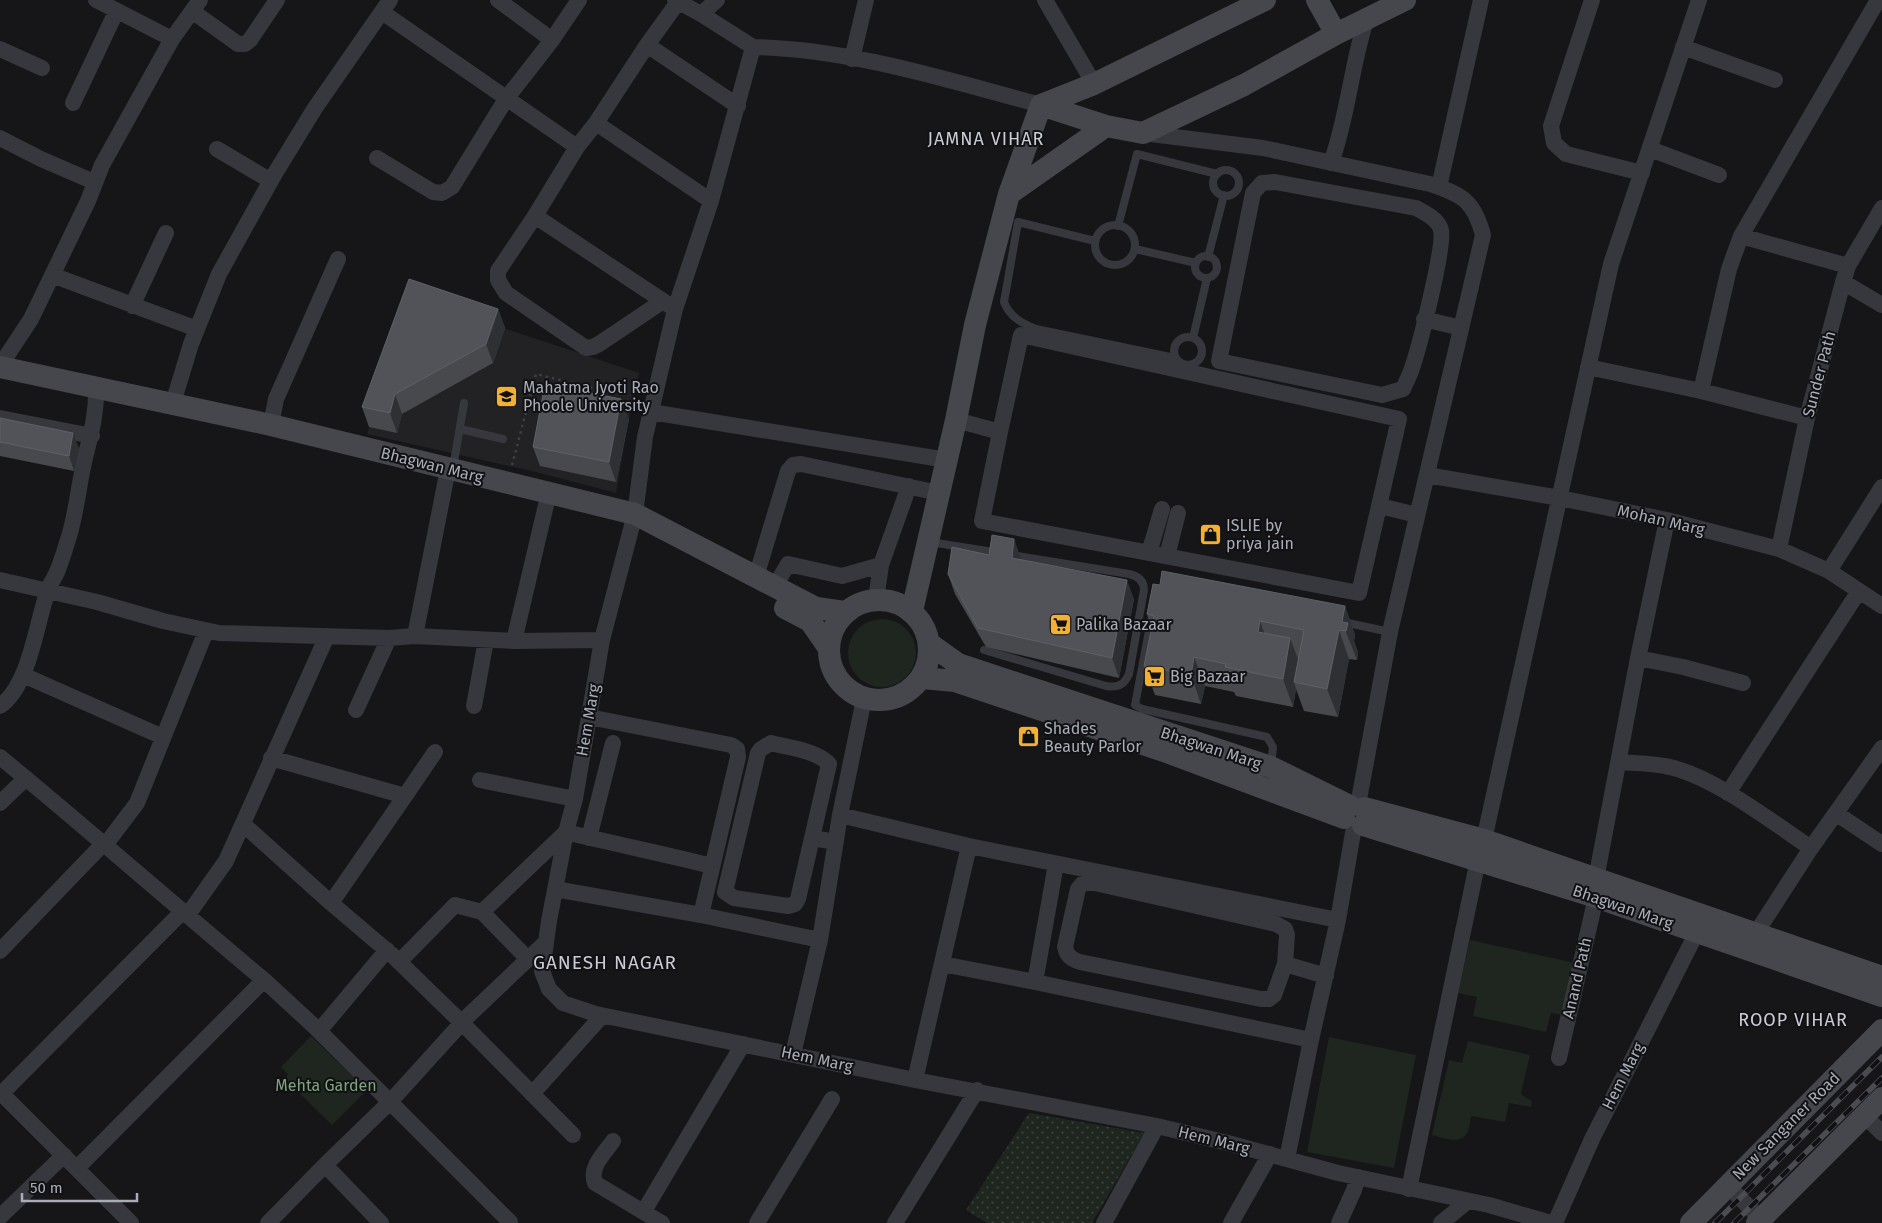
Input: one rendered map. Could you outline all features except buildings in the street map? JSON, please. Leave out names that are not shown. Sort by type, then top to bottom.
[{"type":"street","points":[[96,0],[116,12],[172,39]]},
{"type":"street","points":[[0,367],[31,319],[88,201],[102,166],[172,39],[196,5],[238,44],[245,44],[250,40],[277,0]]},
{"type":"street","points":[[498,0],[552,40]]},
{"type":"street","points":[[377,158],[434,192],[442,194],[452,187],[506,99],[552,40],[580,0]]},
{"type":"street","points":[[701,14],[717,0]]},
{"type":"street","points":[[852,59],[866,0]]},
{"type":"street","points":[[1045,0],[1094,84]]},
{"type":"street","points":[[912,611],[956,420],[975,325],[1010,220],[1009,194],[1041,105],[1094,84],[1265,0]]},
{"type":"street","points":[[1318,0],[1336,34]]},
{"type":"street","points":[[1143,133],[1244,85],[1336,34],[1405,0]]},
{"type":"street","points":[[1439,187],[1481,0]]},
{"type":"street","points":[[1592,0],[1552,126],[1554,143],[1566,154],[1642,174]]},
{"type":"street","points":[[1409,1189],[1481,850],[1611,264],[1699,0]]},
{"type":"street","points":[[1701,392],[1729,268],[1741,236],[1878,0]]},
{"type":"street","points":[[535,216],[669,305],[593,347],[586,348],[506,293],[498,280],[498,271],[535,216],[577,147],[596,123],[677,1],[754,47],[787,48],[898,66],[1041,105],[1106,126],[1143,133],[1263,148],[1439,187],[1451,191],[1462,198],[1474,210],[1483,236],[1390,632],[1355,815],[1338,920],[1287,1159]]},
{"type":"street","points":[[173,404],[197,329],[219,274],[271,181],[316,108],[386,6],[506,99],[577,147]]},
{"type":"street","points":[[73,103],[116,12]]},
{"type":"street","points":[[1331,163],[1338,144],[1354,74],[1358,44],[1366,20]]},
{"type":"street","points":[[647,45],[738,106]]},
{"type":"street","name":"Hem Marg","points":[[754,47],[711,201],[669,305],[645,437],[633,520],[602,640],[575,799],[566,832],[555,889],[542,971],[549,989],[563,1003],[602,1016],[915,1080],[977,1090],[1157,1126],[1358,1177],[1468,1201],[1553,1223],[1592,1139],[1697,932]]},
{"type":"street","points":[[1684,47],[1775,80]]},
{"type":"street","points":[[0,49],[42,68]]},
{"type":"street","points":[[596,123],[711,201]]},
{"type":"street","points":[[1009,194],[1106,126]]},
{"type":"street","points":[[0,138],[94,182]]},
{"type":"street","points":[[217,149],[271,181]]},
{"type":"street","points":[[1650,149],[1719,175]]},
{"type":"street","points":[[1275,182],[1416,208],[1433,218],[1441,230],[1440,251],[1424,319],[1412,369],[1403,389],[1382,395],[1219,361],[1253,193],[1262,183],[1275,182]]},
{"type":"street","name":"Sunder Path","points":[[1779,549],[1807,418],[1843,282],[1848,266],[1882,208]]},
{"type":"street","points":[[132,306],[166,233]]},
{"type":"street","points":[[1741,236],[1848,266]]},
{"type":"street","points":[[271,424],[276,399],[338,259]]},
{"type":"street","points":[[52,275],[197,329]]},
{"type":"street","points":[[1843,282],[1882,306]]},
{"type":"street","points":[[1424,319],[1461,328]]},
{"type":"street","points":[[1021,335],[1400,419],[1380,506],[1359,593],[982,521],[1021,335]]},
{"type":"street","name":"Bhagwan Marg","points":[[0,367],[96,395],[269,439],[508,484],[633,520],[816,608],[845,612]]},
{"type":"street","points":[[1588,367],[1807,418]]},
{"type":"street","name":"Bhagwan Marg","points":[[0,381],[173,404],[271,424],[449,473],[546,505],[633,520],[645,532],[810,621],[828,647]]},
{"type":"street","points":[[0,706],[6,702],[24,675],[48,590],[57,573],[70,532],[85,459],[92,436],[96,395]]},
{"type":"street","points":[[651,412],[947,460]]},
{"type":"street","points":[[0,418],[92,436]]},
{"type":"street","points":[[956,420],[1000,432]]},
{"type":"street","points":[[765,582],[765,548],[788,471],[794,464],[939,493]]},
{"type":"street","points":[[415,636],[449,473]]},
{"type":"street","name":"Mohan Marg","points":[[1426,475],[1560,498],[1667,520],[1779,549],[1829,571],[1882,606]]},
{"type":"street","points":[[876,599],[881,565],[908,486]]},
{"type":"street","points":[[1829,571],[1882,487]]},
{"type":"street","points":[[514,642],[546,505]]},
{"type":"street","points":[[1380,506],[1417,515]]},
{"type":"street","points":[[1149,553],[1162,509]]},
{"type":"street","points":[[1166,556],[1178,512]]},
{"type":"street","name":"Anand Path","points":[[1558,1058],[1596,888],[1638,658],[1667,520]]},
{"type":"street","points":[[765,548],[788,564],[842,576],[881,565]]},
{"type":"street","points":[[765,582],[788,564]]},
{"type":"street","points":[[0,580],[48,590],[219,633],[389,638],[415,636],[514,642],[602,640]]},
{"type":"street","points":[[1728,793],[1859,591]]},
{"type":"street","points":[[876,599],[894,602],[912,611],[923,625],[930,644],[929,661],[922,678],[910,691],[888,700],[875,702],[864,699],[843,687],[830,666],[828,647],[834,626],[845,612],[854,606],[876,599]]},
{"type":"street","points":[[0,951],[105,844],[137,803],[206,630]]},
{"type":"street","points":[[131,1223],[0,1093],[184,914],[226,861],[326,636]]},
{"type":"street","points":[[356,710],[389,638]]},
{"type":"street","points":[[474,706],[486,640]]},
{"type":"street","name":"Bhagwan Marg","points":[[930,644],[958,664],[1271,767],[1355,815]]},
{"type":"street","points":[[1638,658],[1683,667],[1743,683]]},
{"type":"street","points":[[24,675],[163,737]]},
{"type":"street","name":"Bhagwan Marg","points":[[922,678],[955,681],[1355,815],[1481,850],[1596,888],[1756,934],[1882,977]]},
{"type":"street","points":[[793,1054],[820,940],[840,815],[864,699]]},
{"type":"street","points":[[589,717],[731,745],[737,749],[738,757],[701,915]]},
{"type":"street","points":[[589,838],[613,743]]},
{"type":"street","points":[[771,744],[811,754],[825,759],[829,764],[812,838],[798,899],[795,904],[788,906],[734,898],[725,892],[758,753],[761,749],[771,744]]},
{"type":"street","points":[[1756,934],[1811,848],[1881,751]]},
{"type":"street","points":[[331,903],[435,752]]},
{"type":"street","points":[[0,757],[264,980],[319,1031],[510,1222]]},
{"type":"street","points":[[272,758],[405,796]]},
{"type":"street","points":[[1619,762],[1666,766],[1699,777],[1728,793],[1811,848]]},
{"type":"street","points":[[0,803],[26,778]]},
{"type":"street","points":[[480,780],[575,799]]},
{"type":"street","points":[[1837,814],[1882,844]]},
{"type":"street","points":[[840,815],[969,846],[1338,920]]},
{"type":"street","points":[[243,824],[331,903],[387,950],[573,1135]]},
{"type":"street","points":[[482,912],[566,832],[712,866]]},
{"type":"street","points":[[812,838],[836,842]]},
{"type":"street","points":[[915,1080],[969,846]]},
{"type":"street","points":[[1035,982],[1056,864]]},
{"type":"street","points":[[1083,883],[1095,883],[1276,924],[1285,929],[1287,935],[1284,964],[1274,995],[1269,999],[1260,999],[1080,962],[1066,954],[1065,947],[1078,889],[1083,883]]},
{"type":"street","name":"Bhagwan Marg","points":[[1596,888],[1697,932],[1882,996]]},
{"type":"street","points":[[555,889],[701,915],[820,940]]},
{"type":"street","points":[[399,962],[455,905],[482,912],[528,959]]},
{"type":"street","points":[[268,1223],[390,1102],[462,1023],[546,942]]},
{"type":"street","points":[[319,1031],[387,950]]},
{"type":"street","points":[[942,964],[1311,1040]]},
{"type":"street","points":[[1284,964],[1326,976]]},
{"type":"street","points":[[77,1168],[264,980]]},
{"type":"street","points":[[532,1094],[602,1016]]},
{"type":"street","name":"New Sanganer Road","points":[[1691,1223],[1882,1030]]},
{"type":"street","points":[[644,1211],[743,1044]]},
{"type":"street","points":[[895,1223],[977,1090]]},
{"type":"street","points":[[757,1223],[832,1098]]},
{"type":"street","points":[[1728,1186],[1761,1222],[1882,1098]]},
{"type":"street","points":[[1865,1116],[1882,1133]]},
{"type":"street","points":[[1104,1223],[1157,1126]]},
{"type":"street","points":[[613,1140],[593,1169],[592,1176],[595,1183],[662,1223]]},
{"type":"street","points":[[1231,1223],[1270,1154]]},
{"type":"street","points":[[0,1217],[64,1155]]},
{"type":"street","points":[[325,1165],[381,1223]]},
{"type":"street","points":[[1338,1223],[1354,1190],[1358,1177]]},
{"type":"street","points":[[1441,1223],[1468,1201]]},
{"type":"lane","points":[[1118,226],[1137,154],[1217,174]]},
{"type":"lane","points":[[1224,170],[1229,170],[1238,179],[1238,187],[1232,194],[1224,195],[1215,188],[1213,181],[1217,174],[1224,170]]},
{"type":"lane","points":[[1208,256],[1224,195]]},
{"type":"lane","points":[[1095,241],[1010,220],[1004,302],[1006,308],[1016,319],[1036,328],[1176,358]]},
{"type":"lane","points":[[1112,226],[1124,227],[1133,236],[1135,249],[1123,264],[1111,265],[1100,258],[1095,247],[1095,241],[1101,231],[1112,226]]},
{"type":"lane","points":[[1135,249],[1196,263]]},
{"type":"lane","points":[[1208,256],[1215,260],[1217,266],[1213,276],[1207,278],[1197,273],[1196,263],[1200,258],[1208,256]]},
{"type":"lane","points":[[1193,338],[1207,278]]},
{"type":"lane","points":[[1185,338],[1193,338],[1200,345],[1202,354],[1200,359],[1192,365],[1178,362],[1176,358],[1174,350],[1177,342],[1185,338]]},
{"type":"lane","points":[[449,473],[460,429],[464,403]]},
{"type":"lane","points":[[460,429],[503,439]]},
{"type":"lane","points":[[928,542],[1134,575],[1144,585],[1129,674],[1124,684],[1120,686],[1106,686],[984,650]]},
{"type":"lane","points":[[1153,609],[1135,705],[1142,709],[1267,737],[1273,747],[1271,767]]},
{"type":"lane","points":[[1334,620],[1390,632]]},
{"type":"path","points":[[508,484],[536,374],[593,388]]},
{"type":"shaded area","name":"Mahatma Jyoti Rao Phoole University","points":[[416,299],[639,373],[616,493],[536,472],[367,434]]},
{"type":"green space","points":[[882,619],[895,622],[906,629],[913,640],[916,653],[913,666],[906,677],[895,684],[882,687],[869,684],[858,677],[851,666],[848,653],[851,640],[858,629],[869,622]]},
{"type":"green space","points":[[1470,940],[1575,963],[1564,1015],[1551,1013],[1546,1032],[1473,1016],[1477,997],[1458,993]]},
{"type":"green space","name":"Mehta Garden","points":[[311,1036],[367,1090],[332,1125],[285,1079],[288,1074],[281,1067]]},
{"type":"green space","points":[[1329,1037],[1416,1055],[1394,1168],[1307,1152]]},
{"type":"green space","points":[[1468,1041],[1530,1055],[1521,1093],[1532,1101],[1531,1107],[1509,1103],[1505,1122],[1471,1116],[1468,1131],[1465,1136],[1457,1140],[1432,1135],[1449,1060],[1462,1063]]},
{"type":"green space","points":[[1029,1113],[1144,1133],[1092,1223],[987,1223],[966,1210]]},
{"type":"railway","points":[[1715,1223],[1882,1057]]},
{"type":"railway","points":[[1734,1223],[1882,1078]]},
{"type":"place","name":"Mahatma Jyoti Rao Phoole University","points":[[507,396]]},
{"type":"place","name":"ISLIE by priya jain","points":[[1210,534]]},
{"type":"place","name":"Palika Bazaar","points":[[1060,624]]},
{"type":"place","name":"Big Bazaar","points":[[1154,676]]},
{"type":"place","name":"Shades Beauty Parlor","points":[[1028,737]]},
{"type":"district","name":"JAMNA VIHAR","points":[[986,139]]},
{"type":"district","name":"GANESH NAGAR","points":[[605,962]]},
{"type":"district","name":"ROOP VIHAR","points":[[1793,1020]]}]
